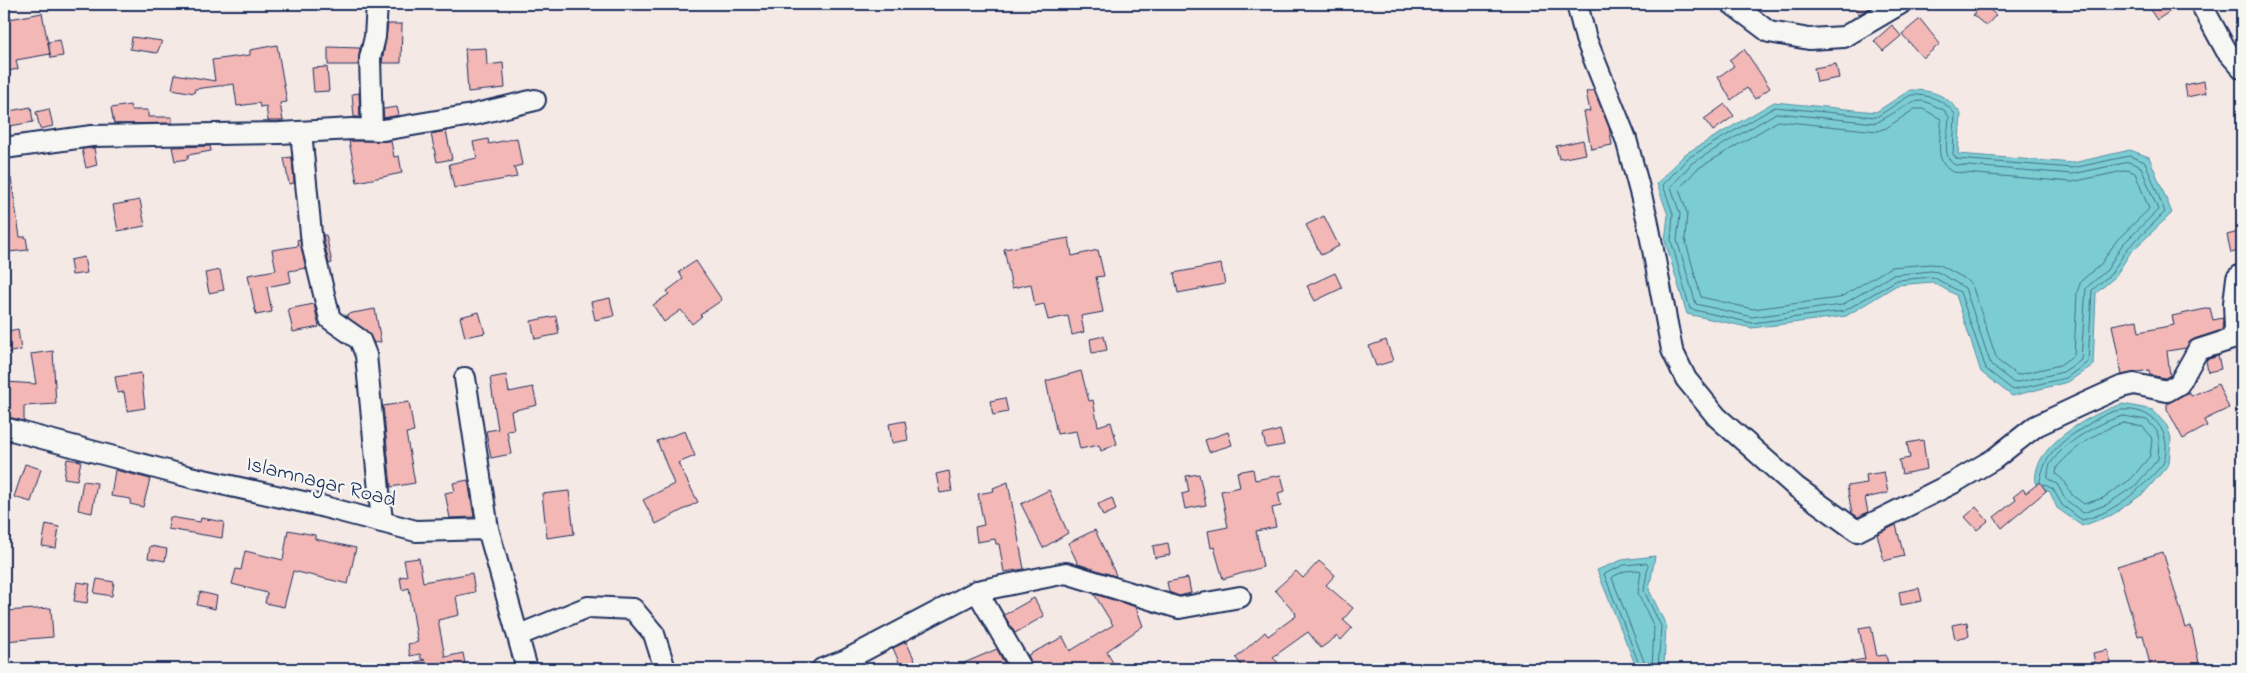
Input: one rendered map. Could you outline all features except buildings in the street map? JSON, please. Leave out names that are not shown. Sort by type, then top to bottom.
[{"type":"street","points":[[372,129],[370,58],[375,37],[377,4]]},
{"type":"street","points":[[1577,4],[1586,39],[1626,139],[1647,218],[1672,350],[1686,379],[1717,417],[1796,487],[1857,531],[1953,484],[1994,459],[2036,426],[2083,404],[2121,387],[2134,384],[2167,391],[2179,384],[2198,350],[2232,339],[2235,328],[2236,278],[2242,274]]},
{"type":"street","points":[[1732,4],[1769,32],[1809,39],[1844,37],[1900,4]]},
{"type":"street","points":[[2201,4],[2226,50],[2242,68]]},
{"type":"street","points":[[4,148],[92,136],[384,130],[472,115],[535,100]]},
{"type":"street","points":[[301,132],[312,244],[330,319],[360,340],[366,355],[382,522]]},
{"type":"street","points":[[465,378],[488,529],[528,669]]},
{"type":"street","name":"Islamnagar Road","points":[[4,428],[190,477],[416,531],[488,529]]},
{"type":"street","points":[[822,669],[844,661],[977,591],[1066,573],[1179,608],[1240,597]]},
{"type":"street","points":[[977,591],[1022,669]]},
{"type":"street","points":[[519,635],[588,607],[633,609],[654,634],[665,669]]},
{"type":"water","points":[[1910,90],[1926,91],[1939,95],[1950,102],[1961,114],[1958,154],[2073,163],[2130,150],[2149,157],[2172,213],[2130,253],[2115,277],[2096,293],[2093,365],[2068,382],[2012,396],[1981,372],[1956,295],[1932,282],[1897,285],[1846,316],[1752,328],[1687,314],[1665,241],[1668,215],[1657,184],[1685,154],[1774,102],[1876,112]]},
{"type":"water","points":[[2123,404],[2153,410],[2167,426],[2171,438],[2169,464],[2144,493],[2112,515],[2082,526],[2057,508],[2050,492],[2037,487],[2036,473],[2041,459],[2064,434],[2095,415]]},
{"type":"water","points":[[1655,556],[1649,590],[1666,625],[1664,667],[1658,669],[1637,669],[1597,570],[1622,560]]}]
